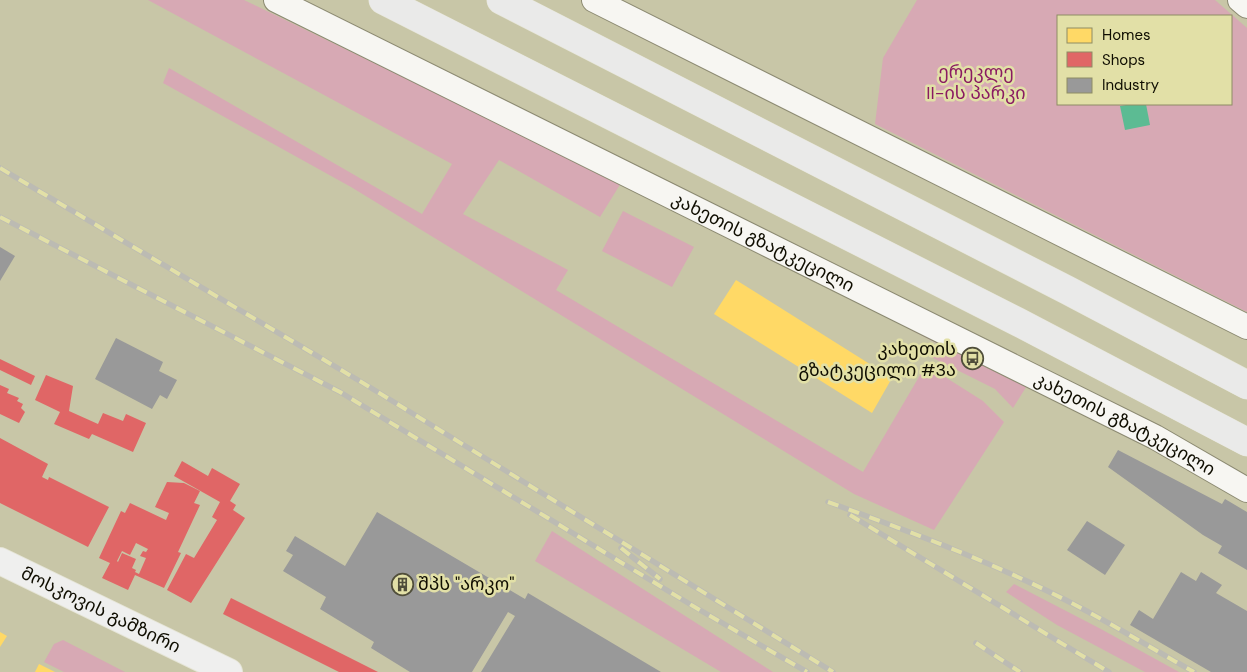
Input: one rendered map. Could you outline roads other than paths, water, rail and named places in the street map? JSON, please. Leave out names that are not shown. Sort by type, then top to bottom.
[{"type":"highway","points":[[383,0],[957,291],[1247,442]]},
{"type":"highway","points":[[501,0],[1067,290],[1247,385]]},
{"type":"main road","name":"მოსკოვის გამზირი","points":[[0,561],[229,672]]},
{"type":"street","name":"კახეთის გზატკეცილი","points":[[276,0],[1155,437],[1247,490]]},
{"type":"street","points":[[594,0],[1247,327]]},
{"type":"street","points":[[1240,0],[1247,6]]},
{"type":"railway","points":[[0,168],[363,383],[833,672]]},
{"type":"railway","points":[[0,217],[340,392],[693,606],[807,672]]},
{"type":"railway","points":[[828,502],[924,538],[1050,592],[1194,672]]},
{"type":"railway","points":[[850,515],[1109,672]]},
{"type":"railway","points":[[621,548],[660,579]]},
{"type":"railway","points":[[976,643],[1020,672]]},
{"type":"place","name":"კახეთის გზატკეცილი #3ა","points":[[972,359]]},
{"type":"place","name":"შპს \"არკო\"","points":[[402,584]]},
{"type":"park label","name":"ერეკლე II-ის პარკი","points":[[976,82]]}]
